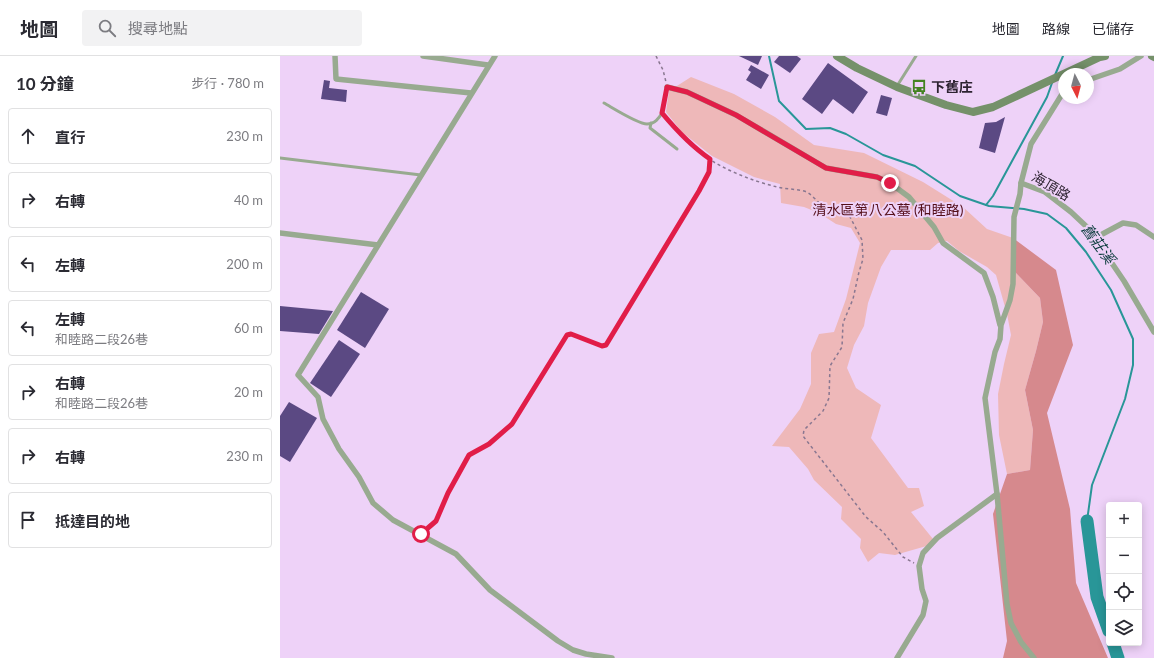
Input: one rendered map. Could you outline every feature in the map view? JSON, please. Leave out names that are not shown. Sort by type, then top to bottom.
[{"type":"street","points":[[335,56],[336,79],[471,93]]},
{"type":"street","points":[[424,56],[488,66]]},
{"type":"street","points":[[495,56],[420,175],[298,375],[318,397],[323,419],[339,449],[359,477],[373,503],[393,520],[456,554],[490,590],[558,641],[573,650],[586,654],[612,658]]},
{"type":"street","points":[[837,56],[857,68],[897,87],[946,105],[973,112],[993,107],[1105,56]]},
{"type":"street","points":[[1094,78],[1120,69],[1141,56]]},
{"type":"street","points":[[667,87],[687,92],[736,115],[826,168],[877,177],[890,183],[909,197],[934,227],[943,243],[984,273],[993,297],[1000,325],[1000,339],[995,352],[985,398],[997,494],[1007,604],[1011,623],[1021,642],[1034,658]]},
{"type":"street","name":"海頂路","points":[[1058,100],[1031,144],[1021,183],[1045,192],[1072,212],[1088,228],[1124,281],[1154,332]]},
{"type":"street","points":[[1000,325],[1010,300],[1013,284],[1014,217],[1020,194],[1021,183]]},
{"type":"street","points":[[1095,238],[1124,223],[1136,225],[1154,237]]},
{"type":"street","points":[[280,233],[378,245]]},
{"type":"street","points":[[897,658],[923,615],[926,602],[922,589],[919,566],[923,553],[937,538],[997,494]]},
{"type":"lane","points":[[897,87],[916,56]]},
{"type":"lane","points":[[604,103],[635,120],[647,124],[656,122],[662,113]]},
{"type":"lane","points":[[651,123],[650,128],[676,149]]},
{"type":"lane","points":[[280,158],[420,175]]},
{"type":"path","points":[[656,56],[663,70],[667,87],[662,113],[694,148],[710,159],[749,178],[778,187],[805,191],[822,205],[833,211],[849,215],[855,225],[862,240],[863,259],[858,272],[852,299],[843,323],[842,347],[830,366],[829,398],[823,411],[804,430],[804,436],[866,517],[883,532],[903,557],[919,566]]},
{"type":"path","points":[[421,534],[436,521],[448,493],[469,455],[489,444],[512,424],[567,335],[571,334],[602,346],[606,345],[699,191],[709,172],[710,159]]},
{"type":"green space","name":"清水區第八公墓 (和睦路)","points":[[691,77],[734,94],[775,117],[814,145],[864,153],[923,182],[963,207],[987,229],[1013,238],[1015,272],[1040,298],[1043,322],[1025,390],[1033,430],[1030,470],[1007,474],[999,435],[998,394],[1011,335],[1007,314],[996,275],[987,267],[959,251],[947,241],[938,243],[930,250],[891,250],[881,267],[868,303],[864,326],[854,345],[847,368],[856,388],[881,405],[871,438],[908,488],[919,488],[924,506],[911,512],[933,539],[930,545],[895,555],[879,553],[868,562],[860,548],[861,539],[841,519],[842,507],[814,480],[808,469],[789,447],[772,446],[800,409],[811,384],[811,353],[819,334],[834,332],[846,299],[860,243],[851,228],[836,224],[819,213],[804,207],[781,203],[780,184],[754,177],[712,156],[682,132],[666,112],[669,91]]},
{"type":"shaded area","points":[[1013,238],[1056,270],[1073,345],[1047,413],[1070,509],[1076,583],[1108,658],[1003,658],[1007,641],[993,514],[1007,474],[1030,470],[1033,430],[1025,390],[1043,322],[1040,298],[1015,272]]},
{"type":"building","points":[[739,56],[762,56],[758,65]]},
{"type":"building","points":[[779,56],[797,56],[801,59],[790,73],[774,62]]},
{"type":"building","points":[[828,63],[868,92],[853,114],[833,99],[822,114],[802,99]]},
{"type":"building","points":[[751,65],[769,75],[761,89],[746,80],[751,72],[748,70]]},
{"type":"building","points":[[324,80],[330,81],[329,88],[347,90],[346,102],[321,99]]},
{"type":"building","points":[[881,95],[892,98],[887,116],[876,113]]},
{"type":"building","points":[[1005,117],[995,153],[979,148],[985,123],[996,122]]},
{"type":"building","points":[[361,292],[389,309],[365,348],[337,330]]},
{"type":"building","points":[[280,306],[333,311],[319,334],[280,331]]},
{"type":"building","points":[[339,340],[360,354],[331,397],[310,383]]},
{"type":"building","points":[[289,402],[317,418],[290,462],[280,456],[280,416]]},
{"type":"waterway","name":"舊莊溪","points":[[769,56],[779,101],[806,129],[830,128],[846,134],[883,155],[915,166],[960,196],[989,206],[1024,209],[1047,214],[1066,228],[1086,252],[1111,290],[1133,339],[1133,365],[1125,399],[1092,485],[1087,521]]},
{"type":"waterway","points":[[1055,75],[1063,56]]},
{"type":"waterway","points":[[986,205],[993,196],[1047,97],[1052,83]]},
{"type":"waterway","name":"舊莊溪","points":[[1087,521],[1097,597],[1106,622]]},
{"type":"waterway","name":"舊莊溪","points":[[1114,646],[1118,658]]},
{"type":"place","name":"下舊庄","points":[[919,87]]},
{"type":"route","points":[[421,534],[436,521],[448,493],[469,455],[489,444],[512,424],[567,335],[571,334],[602,346],[606,345],[699,191],[709,172],[710,159],[694,148],[662,113],[667,87],[687,92],[736,115],[815,163],[826,168],[877,177],[890,183]]}]
